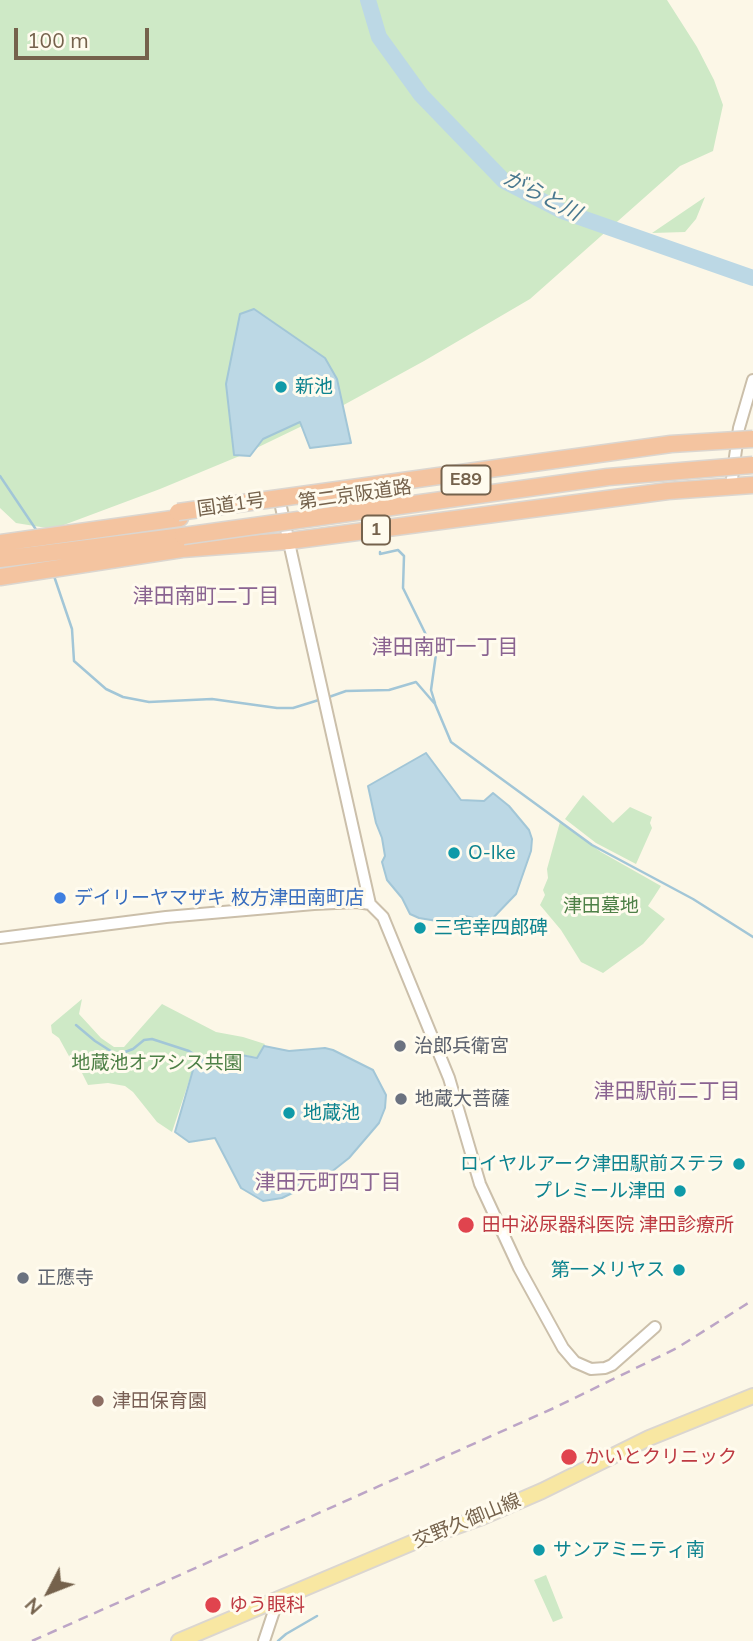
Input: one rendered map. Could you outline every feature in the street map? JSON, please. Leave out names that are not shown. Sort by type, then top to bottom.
[{"type":"highway","name":"国道1号","points":[[0,532],[179,515],[279,498],[671,444],[753,439]]},
{"type":"highway","name":"第二京阪道路","points":[[0,543],[179,515],[604,460],[753,445]]},
{"type":"highway","name":"第二京阪道路","points":[[0,559],[608,477],[753,465]]},
{"type":"highway","name":"国道1号","points":[[0,577],[182,549],[289,541],[668,491],[753,485]]},
{"type":"main road","name":"交野久御山線","points":[[179,1641],[421,1539],[482,1517],[542,1491],[649,1438],[753,1396]]},
{"type":"street","points":[[731,486],[739,428],[753,380]]},
{"type":"street","points":[[279,498],[370,904]]},
{"type":"street","points":[[0,938],[166,917],[314,904],[370,904],[383,916],[449,1078],[480,1184],[519,1268],[568,1355],[583,1367],[605,1368],[612,1365],[655,1327]]},
{"type":"street","points":[[264,1641],[274,1611],[272,1603]]},
{"type":"green space","points":[[0,0],[667,0],[697,47],[723,105],[713,151],[680,166],[530,299],[329,413],[242,455],[53,529],[16,523],[0,508]]},
{"type":"green space","points":[[705,197],[696,219],[685,232],[652,233]]},
{"type":"green space","name":"津田墓地","points":[[583,795],[613,823],[630,807],[652,817],[652,828],[636,864],[596,843],[565,819]]},
{"type":"green space","name":"津田墓地","points":[[560,822],[601,852],[661,886],[648,906],[665,919],[643,944],[603,973],[581,962],[561,930],[540,905],[545,895],[543,890],[548,878],[547,869]]},
{"type":"green space","name":"地蔵池オアシス共園","points":[[82,999],[79,1014],[101,1038],[114,1047],[124,1047],[162,1004],[216,1032],[265,1044],[257,1057],[214,1055],[205,1056],[195,1063],[172,1132],[157,1122],[125,1086],[108,1083],[88,1085],[77,1063],[70,1058],[59,1038],[52,1033],[51,1025]]},
{"type":"green space","points":[[546,1575],[563,1618],[553,1622],[534,1580]]},
{"type":"water","points":[[254,309],[325,358],[337,379],[351,443],[310,448],[300,422],[263,439],[250,456],[234,455],[226,384],[240,314]]},
{"type":"water","points":[[426,753],[461,800],[484,801],[493,793],[509,806],[529,830],[532,839],[531,851],[516,894],[491,920],[466,916],[443,922],[419,918],[410,914],[402,898],[387,880],[382,862],[385,856],[382,838],[368,786]]},
{"type":"water","points":[[264,1046],[289,1051],[325,1048],[333,1050],[373,1070],[386,1095],[385,1108],[379,1123],[349,1158],[325,1177],[282,1198],[263,1201],[241,1188],[215,1138],[189,1142],[175,1132],[195,1063],[205,1057],[236,1054],[257,1058]]},
{"type":"waterway","name":"がらと川","points":[[368,0],[379,37],[421,95],[504,181],[562,211],[753,278]]},
{"type":"waterway","points":[[0,476],[37,531]]},
{"type":"waterway","points":[[380,552],[398,550],[404,556],[403,588],[433,649]]},
{"type":"waterway","points":[[54,576],[72,629],[74,661],[106,689],[123,697],[149,702],[212,699],[277,708],[293,708],[322,699]]},
{"type":"waterway","points":[[435,703],[431,690],[436,654]]},
{"type":"waterway","points":[[329,697],[346,691],[389,690],[416,682],[435,704],[451,742],[592,845],[693,899],[753,937]]},
{"type":"waterway","points":[[76,1025],[117,1055],[133,1049],[144,1040],[152,1039],[189,1051],[202,1059]]},
{"type":"waterway","points":[[278,1641],[317,1616]]},
{"type":"railway","points":[[32,1641],[554,1408],[677,1348],[753,1300]]},
{"type":"place","name":"新池","points":[[281,387]]},
{"type":"place","name":"O-Ike","points":[[454,853]]},
{"type":"place","name":"デイリーヤマザキ 枚方津田南町店","points":[[60,898]]},
{"type":"place","name":"三宅幸四郎碑","points":[[420,928]]},
{"type":"place","name":"治郎兵衛宮","points":[[400,1046]]},
{"type":"place","name":"地蔵大菩薩","points":[[401,1099]]},
{"type":"place","name":"地蔵池","points":[[289,1113]]},
{"type":"place","name":"ロイヤルアーク津田駅前ステラ","points":[[739,1164]]},
{"type":"place","name":"プレミール津田","points":[[680,1191]]},
{"type":"place","name":"田中泌尿器科医院 津田診療所","points":[[466,1225]]},
{"type":"place","name":"第一メリヤス","points":[[679,1270]]},
{"type":"place","name":"正應寺","points":[[23,1278]]},
{"type":"place","name":"津田保育園","points":[[98,1401]]},
{"type":"place","name":"かいとクリニック","points":[[569,1457]]},
{"type":"place","name":"サンアミニティ南","points":[[539,1550]]},
{"type":"place","name":"ゆう眼科","points":[[213,1605]]},
{"type":"district","name":"津田南町二丁目","points":[[206,597]]},
{"type":"district","name":"津田南町一丁目","points":[[445,648]]},
{"type":"district","name":"津田駅前二丁目","points":[[667,1092]]},
{"type":"district","name":"津田元町四丁目","points":[[328,1183]]}]
